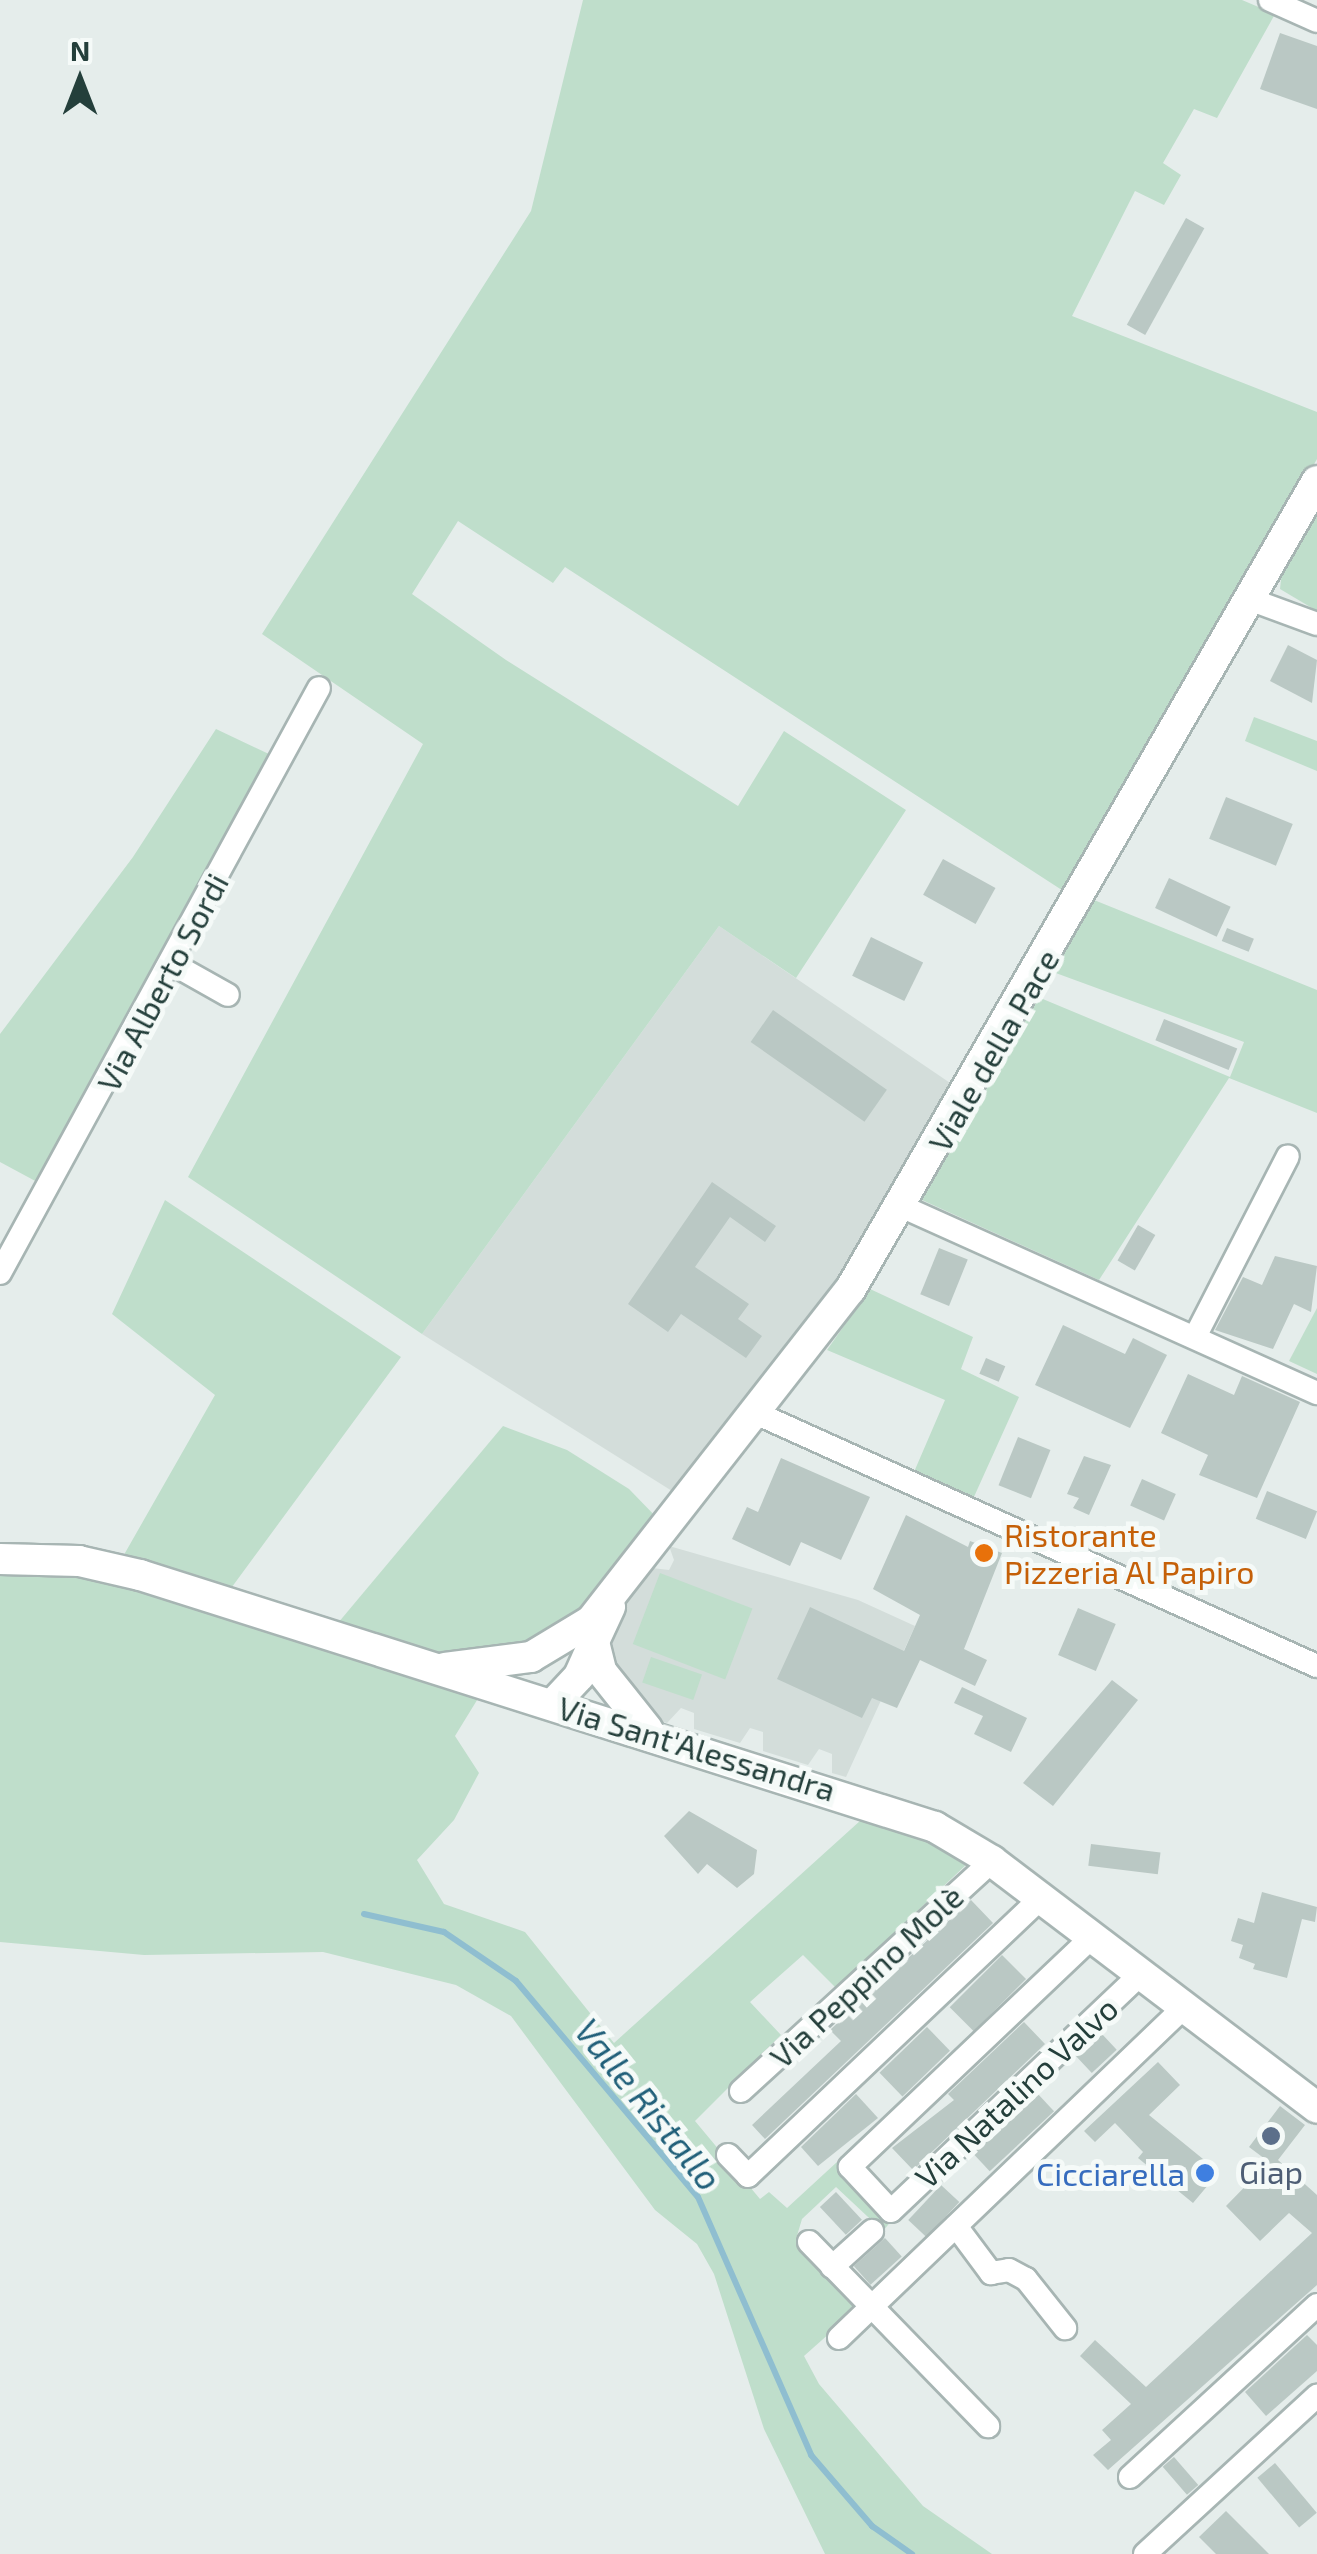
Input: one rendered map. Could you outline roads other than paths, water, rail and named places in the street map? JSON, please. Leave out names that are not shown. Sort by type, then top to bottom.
[{"type":"street","points":[[1270,0],[1317,20]]},
{"type":"street","name":"Viale della Pace","points":[[622,1588],[758,1414],[903,1207],[1317,482]]},
{"type":"street","points":[[1249,599],[1317,624]]},
{"type":"street","name":"Via Alberto Sordi","points":[[0,1274],[319,688]]},
{"type":"street","points":[[171,963],[228,995]]},
{"type":"street","points":[[1194,1338],[1288,1156]]},
{"type":"street","points":[[903,1207],[1317,1393]]},
{"type":"street","points":[[758,1414],[1317,1666]]},
{"type":"street","name":"Via Sant'Alessandra","points":[[0,1559],[79,1561],[140,1575],[869,1801],[935,1827],[992,1861],[1317,2108]]},
{"type":"street","points":[[445,1668],[495,1665],[563,1640],[622,1588]]},
{"type":"street","points":[[554,1703],[579,1676],[622,1588]]},
{"type":"street","points":[[554,1703],[552,1662],[563,1640]]},
{"type":"street","points":[[594,1642],[618,1700],[650,1732]]},
{"type":"street","name":"Via Peppino Molè","points":[[741,2092],[992,1861]]},
{"type":"street","points":[[728,2155],[748,2176],[1040,1899]]},
{"type":"street","name":"Via Natalino Valvo","points":[[1092,1937],[850,2167],[891,2210],[1141,1974]]},
{"type":"street","points":[[839,2338],[1184,2008]]},
{"type":"street","points":[[956,2226],[991,2272],[1009,2270],[1026,2280],[1065,2328]]},
{"type":"street","points":[[832,2267],[872,2231]]},
{"type":"street","points":[[809,2242],[988,2426]]},
{"type":"street","points":[[1130,2478],[1317,2305]]},
{"type":"street","points":[[1145,2554],[1317,2396]]},
{"type":"waterway","name":"Valle Ristallo","points":[[364,1914],[444,1932],[516,1981],[698,2197],[811,2455],[872,2526],[912,2554]]},
{"type":"place","name":"Ristorante Pizzeria Al Papiro","points":[[984,1553]]},
{"type":"place","name":"Giap","points":[[1271,2136]]},
{"type":"place","name":"Cicciarella","points":[[1205,2173]]}]
